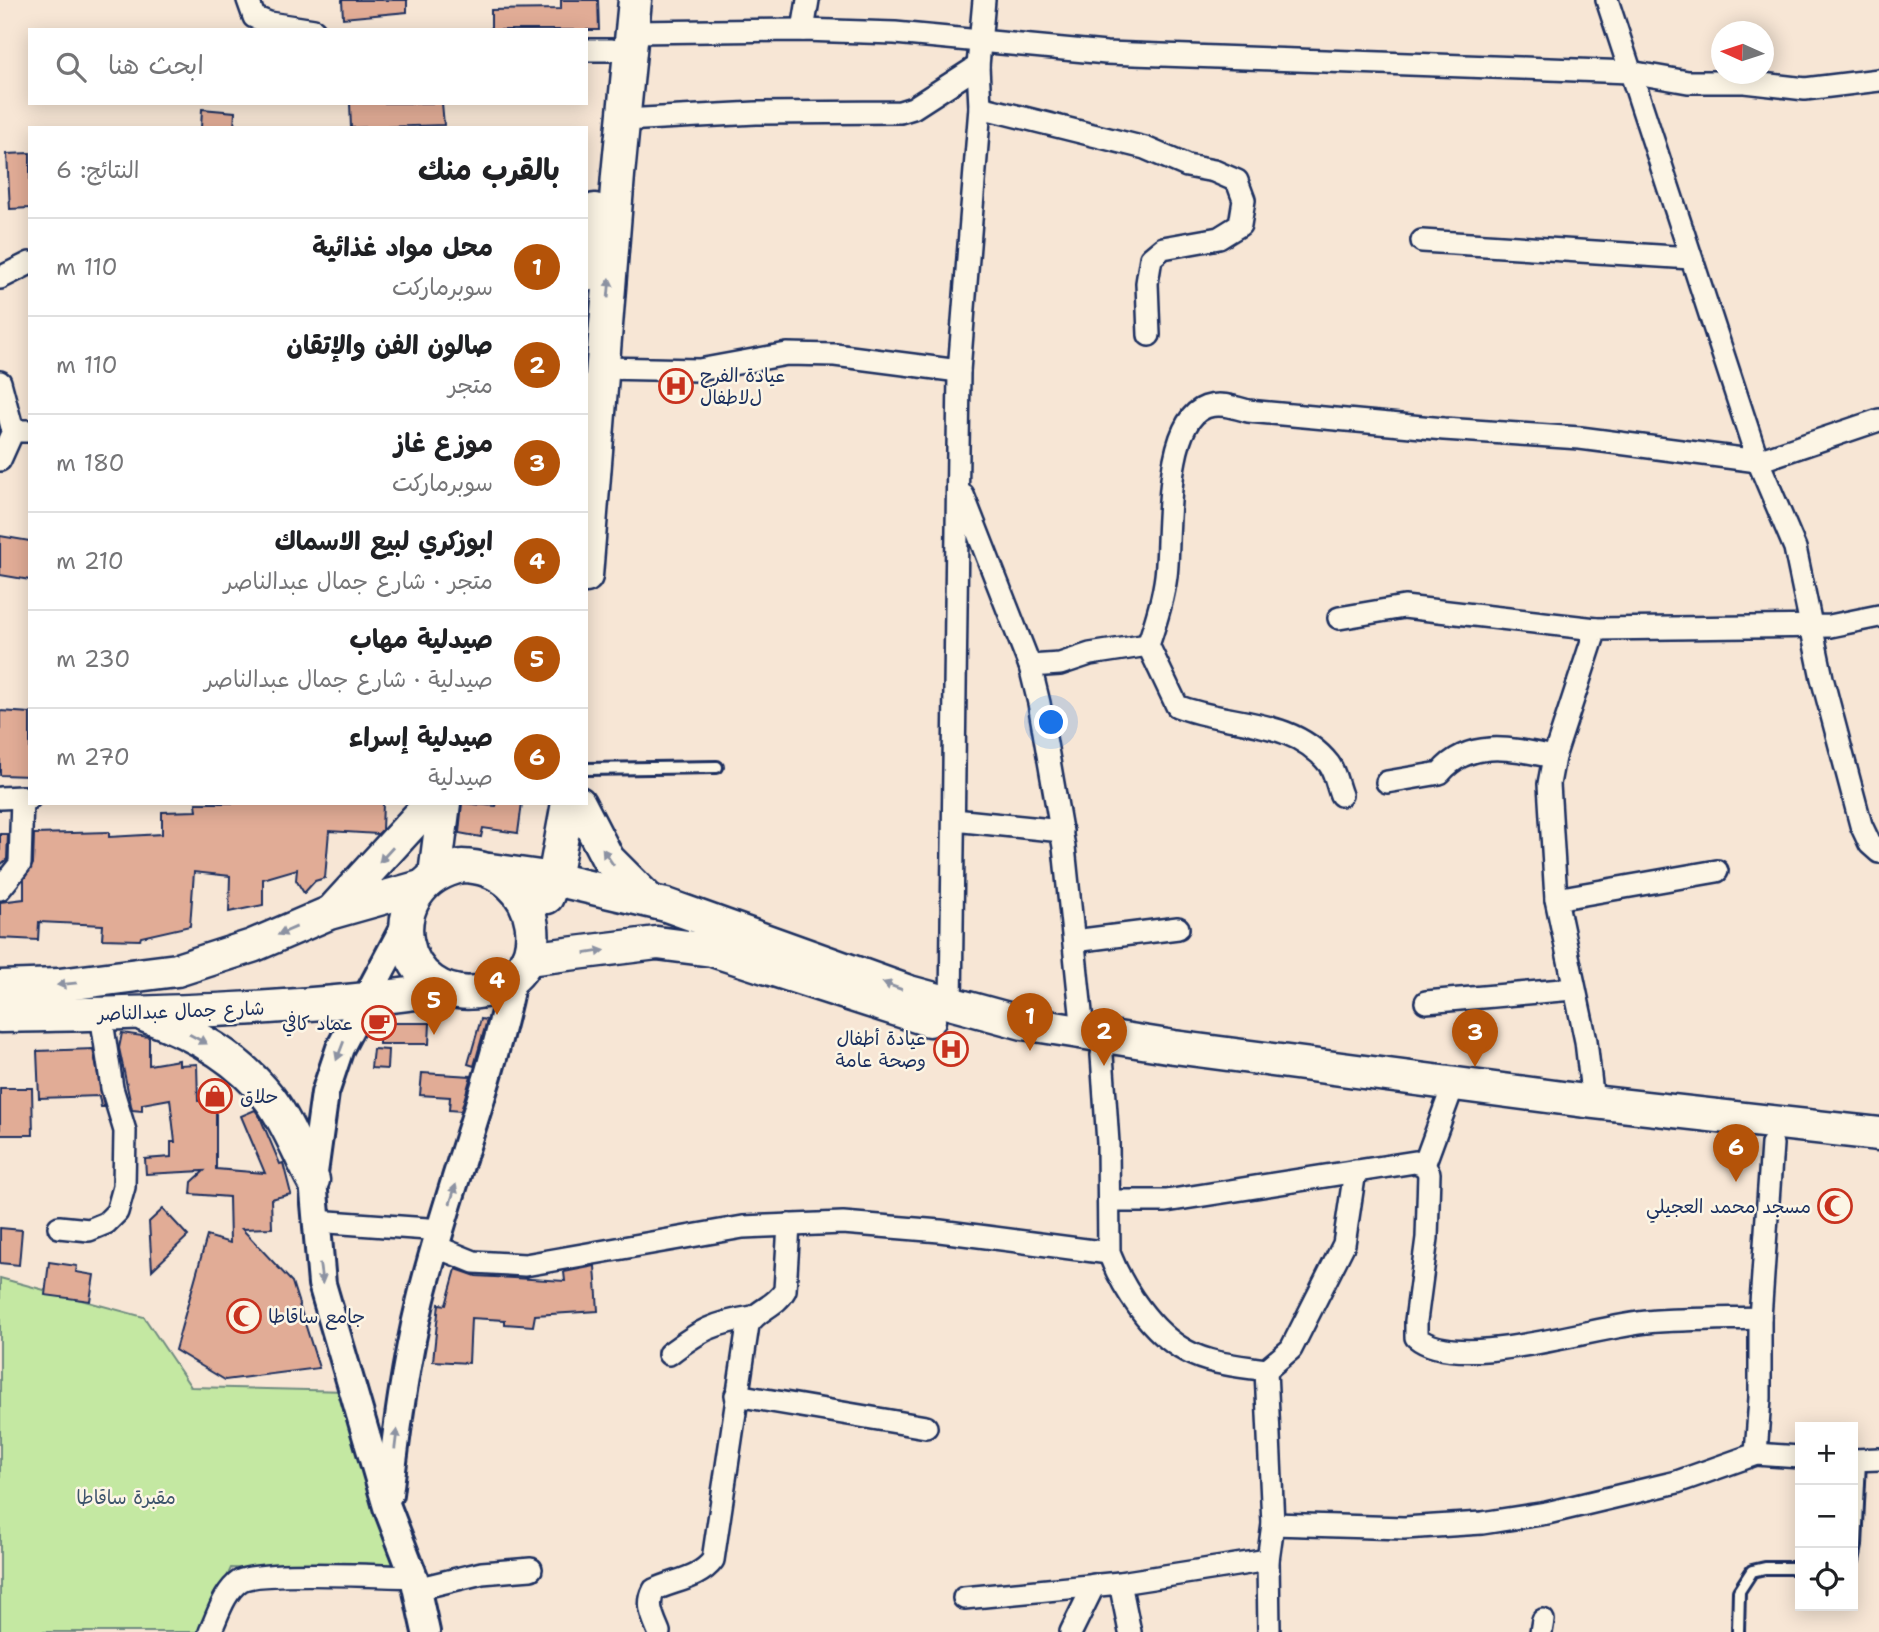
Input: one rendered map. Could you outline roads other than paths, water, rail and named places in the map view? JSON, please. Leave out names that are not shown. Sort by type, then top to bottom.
[{"type":"main road","points":[[588,244],[617,0]]},
{"type":"main road","points":[[588,550],[624,120],[610,44],[635,0]]},
{"type":"main road","points":[[329,913],[429,805]]},
{"type":"main road","points":[[428,881],[444,805]]},
{"type":"main road","points":[[568,805],[554,878],[523,960],[486,991],[464,993],[445,989],[428,979],[415,964],[407,945],[405,925],[411,902],[428,881],[462,866],[554,878],[650,901],[951,1006],[1023,1023],[1092,1044],[1772,1144],[1879,1155]]},
{"type":"main road","points":[[580,805],[608,859],[650,901]]},
{"type":"main road","points":[[490,870],[518,890],[527,906],[523,960]]},
{"type":"main road","name":"شارع جمال عبدالناصر","points":[[0,987],[59,985],[177,970],[252,946],[329,913],[428,881]]},
{"type":"main road","points":[[523,960],[657,943],[712,950],[902,1013],[950,1026],[1879,1134]]},
{"type":"main road","name":"شارع جمال عبدالناصر","points":[[0,1016],[362,1002],[445,989]]},
{"type":"main road","points":[[135,1012],[179,1028],[220,1051],[252,1080],[270,1100],[313,1181]]},
{"type":"street","points":[[248,0],[254,17],[269,23],[301,28]]},
{"type":"street","points":[[803,30],[808,0]]},
{"type":"street","points":[[951,1006],[959,372],[980,107],[978,66],[984,0]]},
{"type":"street","points":[[1607,0],[1758,461],[1795,548],[1809,624],[1861,825],[1870,844],[1879,852]]},
{"type":"street","points":[[610,44],[803,30],[895,33],[982,43],[1242,60],[1630,72],[1688,82],[1745,82],[1805,89],[1879,80]]},
{"type":"street","points":[[624,120],[756,113],[900,112],[913,108],[978,66]]},
{"type":"street","points":[[980,107],[1145,148],[1187,166],[1214,171],[1237,181],[1244,200],[1240,225],[1219,238],[1163,248],[1152,258],[1147,283],[1149,335]]},
{"type":"street","points":[[1422,242],[1691,258]]},
{"type":"street","points":[[0,278],[28,264]]},
{"type":"street","points":[[602,368],[699,370],[787,354],[835,355],[959,372]]},
{"type":"street","points":[[0,382],[21,431],[0,460]]},
{"type":"street","points":[[1341,795],[1330,765],[1309,745],[1277,727],[1202,715],[1178,706],[1148,645],[1159,615],[1166,577],[1172,474],[1180,442],[1191,420],[1204,408],[1227,405],[1248,411],[1405,426],[1580,438],[1758,461],[1879,420]]},
{"type":"street","points":[[958,480],[1030,666],[1056,785],[1074,941],[1092,1044],[1109,1202],[1109,1253],[1136,1301],[1170,1341],[1187,1353],[1214,1361],[1266,1370]]},
{"type":"street","points":[[1339,618],[1404,607],[1597,629],[1809,624],[1830,626],[1879,616]]},
{"type":"street","points":[[1593,1101],[1586,1041],[1556,899],[1549,784],[1555,757],[1597,629]]},
{"type":"street","points":[[1030,666],[1060,664],[1090,654],[1148,645]]},
{"type":"street","points":[[1387,782],[1440,773],[1452,758],[1474,750],[1508,748],[1555,757]]},
{"type":"street","points":[[0,798],[26,797],[20,864],[0,890]]},
{"type":"street","points":[[954,820],[1062,831]]},
{"type":"street","points":[[1556,899],[1717,871]]},
{"type":"street","points":[[405,925],[340,1048],[325,1093],[313,1181],[322,1284],[387,1507],[415,1583],[426,1632]]},
{"type":"street","points":[[1074,941],[1178,928]]},
{"type":"street","points":[[387,1507],[402,1390],[421,1298],[523,960]]},
{"type":"street","points":[[1426,1002],[1573,989]]},
{"type":"street","points":[[59,1227],[89,1230],[106,1223],[117,1212],[124,1186],[125,1131],[112,1088],[101,1014]]},
{"type":"street","points":[[1424,1165],[1450,1097]]},
{"type":"street","points":[[1756,1454],[1760,1398],[1760,1318],[1772,1144]]},
{"type":"street","points":[[1109,1202],[1166,1201],[1402,1163],[1424,1165]]},
{"type":"street","points":[[1424,1165],[1429,1173],[1427,1238],[1416,1321],[1416,1337],[1424,1344],[1446,1351],[1493,1349],[1645,1322],[1760,1318]]},
{"type":"street","points":[[1266,1370],[1290,1349],[1344,1244],[1355,1171]]},
{"type":"street","points":[[315,1221],[439,1238],[474,1262],[525,1265],[743,1227],[789,1225],[876,1225],[1109,1253]]},
{"type":"street","points":[[659,1632],[650,1611],[649,1599],[654,1590],[706,1570],[713,1560],[748,1325],[753,1317],[780,1299],[785,1290],[789,1225]]},
{"type":"street","points":[[669,1354],[695,1334],[719,1322],[753,1317]]},
{"type":"street","points":[[1266,1370],[1273,1524],[1268,1560],[1269,1632]]},
{"type":"street","points":[[736,1395],[926,1427]]},
{"type":"street","points":[[1273,1524],[1404,1528],[1482,1523],[1548,1513],[1677,1482],[1756,1454],[1795,1457]]},
{"type":"street","points":[[964,1598],[1120,1583],[1268,1560]]},
{"type":"street","points":[[210,1632],[231,1589],[247,1578],[415,1583],[531,1569]]},
{"type":"street","points":[[1120,1583],[1130,1632]]},
{"type":"street","points":[[1071,1632],[1094,1585]]},
{"type":"lane","points":[[588,768],[717,767]]},
{"type":"lane","points":[[1856,1548],[1864,1460]]},
{"type":"lane","points":[[1738,1632],[1739,1591],[1752,1571],[1765,1568],[1795,1569]]},
{"type":"place","name":"عيادة الفرح لﻻطفال","points":[[676,386]]},
{"type":"place","name":"ابوزكري لبيع اﻻسماك","points":[[497,1015]]},
{"type":"place","name":"عماد كافي","points":[[379,1023]]},
{"type":"place","name":"صيدلية مهاب","points":[[434,1035]]},
{"type":"place","name":"عيادة أطفال وصحة عامة","points":[[951,1049]]},
{"type":"place","name":"محل مواد غذائية","points":[[1030,1051]]},
{"type":"place","name":"صالون الفن والإتقان","points":[[1104,1066]]},
{"type":"place","name":"موزع غاز","points":[[1475,1067]]},
{"type":"place","name":"حلاق","points":[[215,1096]]},
{"type":"place","name":"صيدلية إسراء","points":[[1736,1182]]},
{"type":"place","name":"مسجد محمد العجيلي","points":[[1835,1206]]},
{"type":"place","name":"جامع ساقاطا","points":[[244,1316]]},
{"type":"park label","name":"مقبرة ساقاطا","points":[[126,1497]]}]
